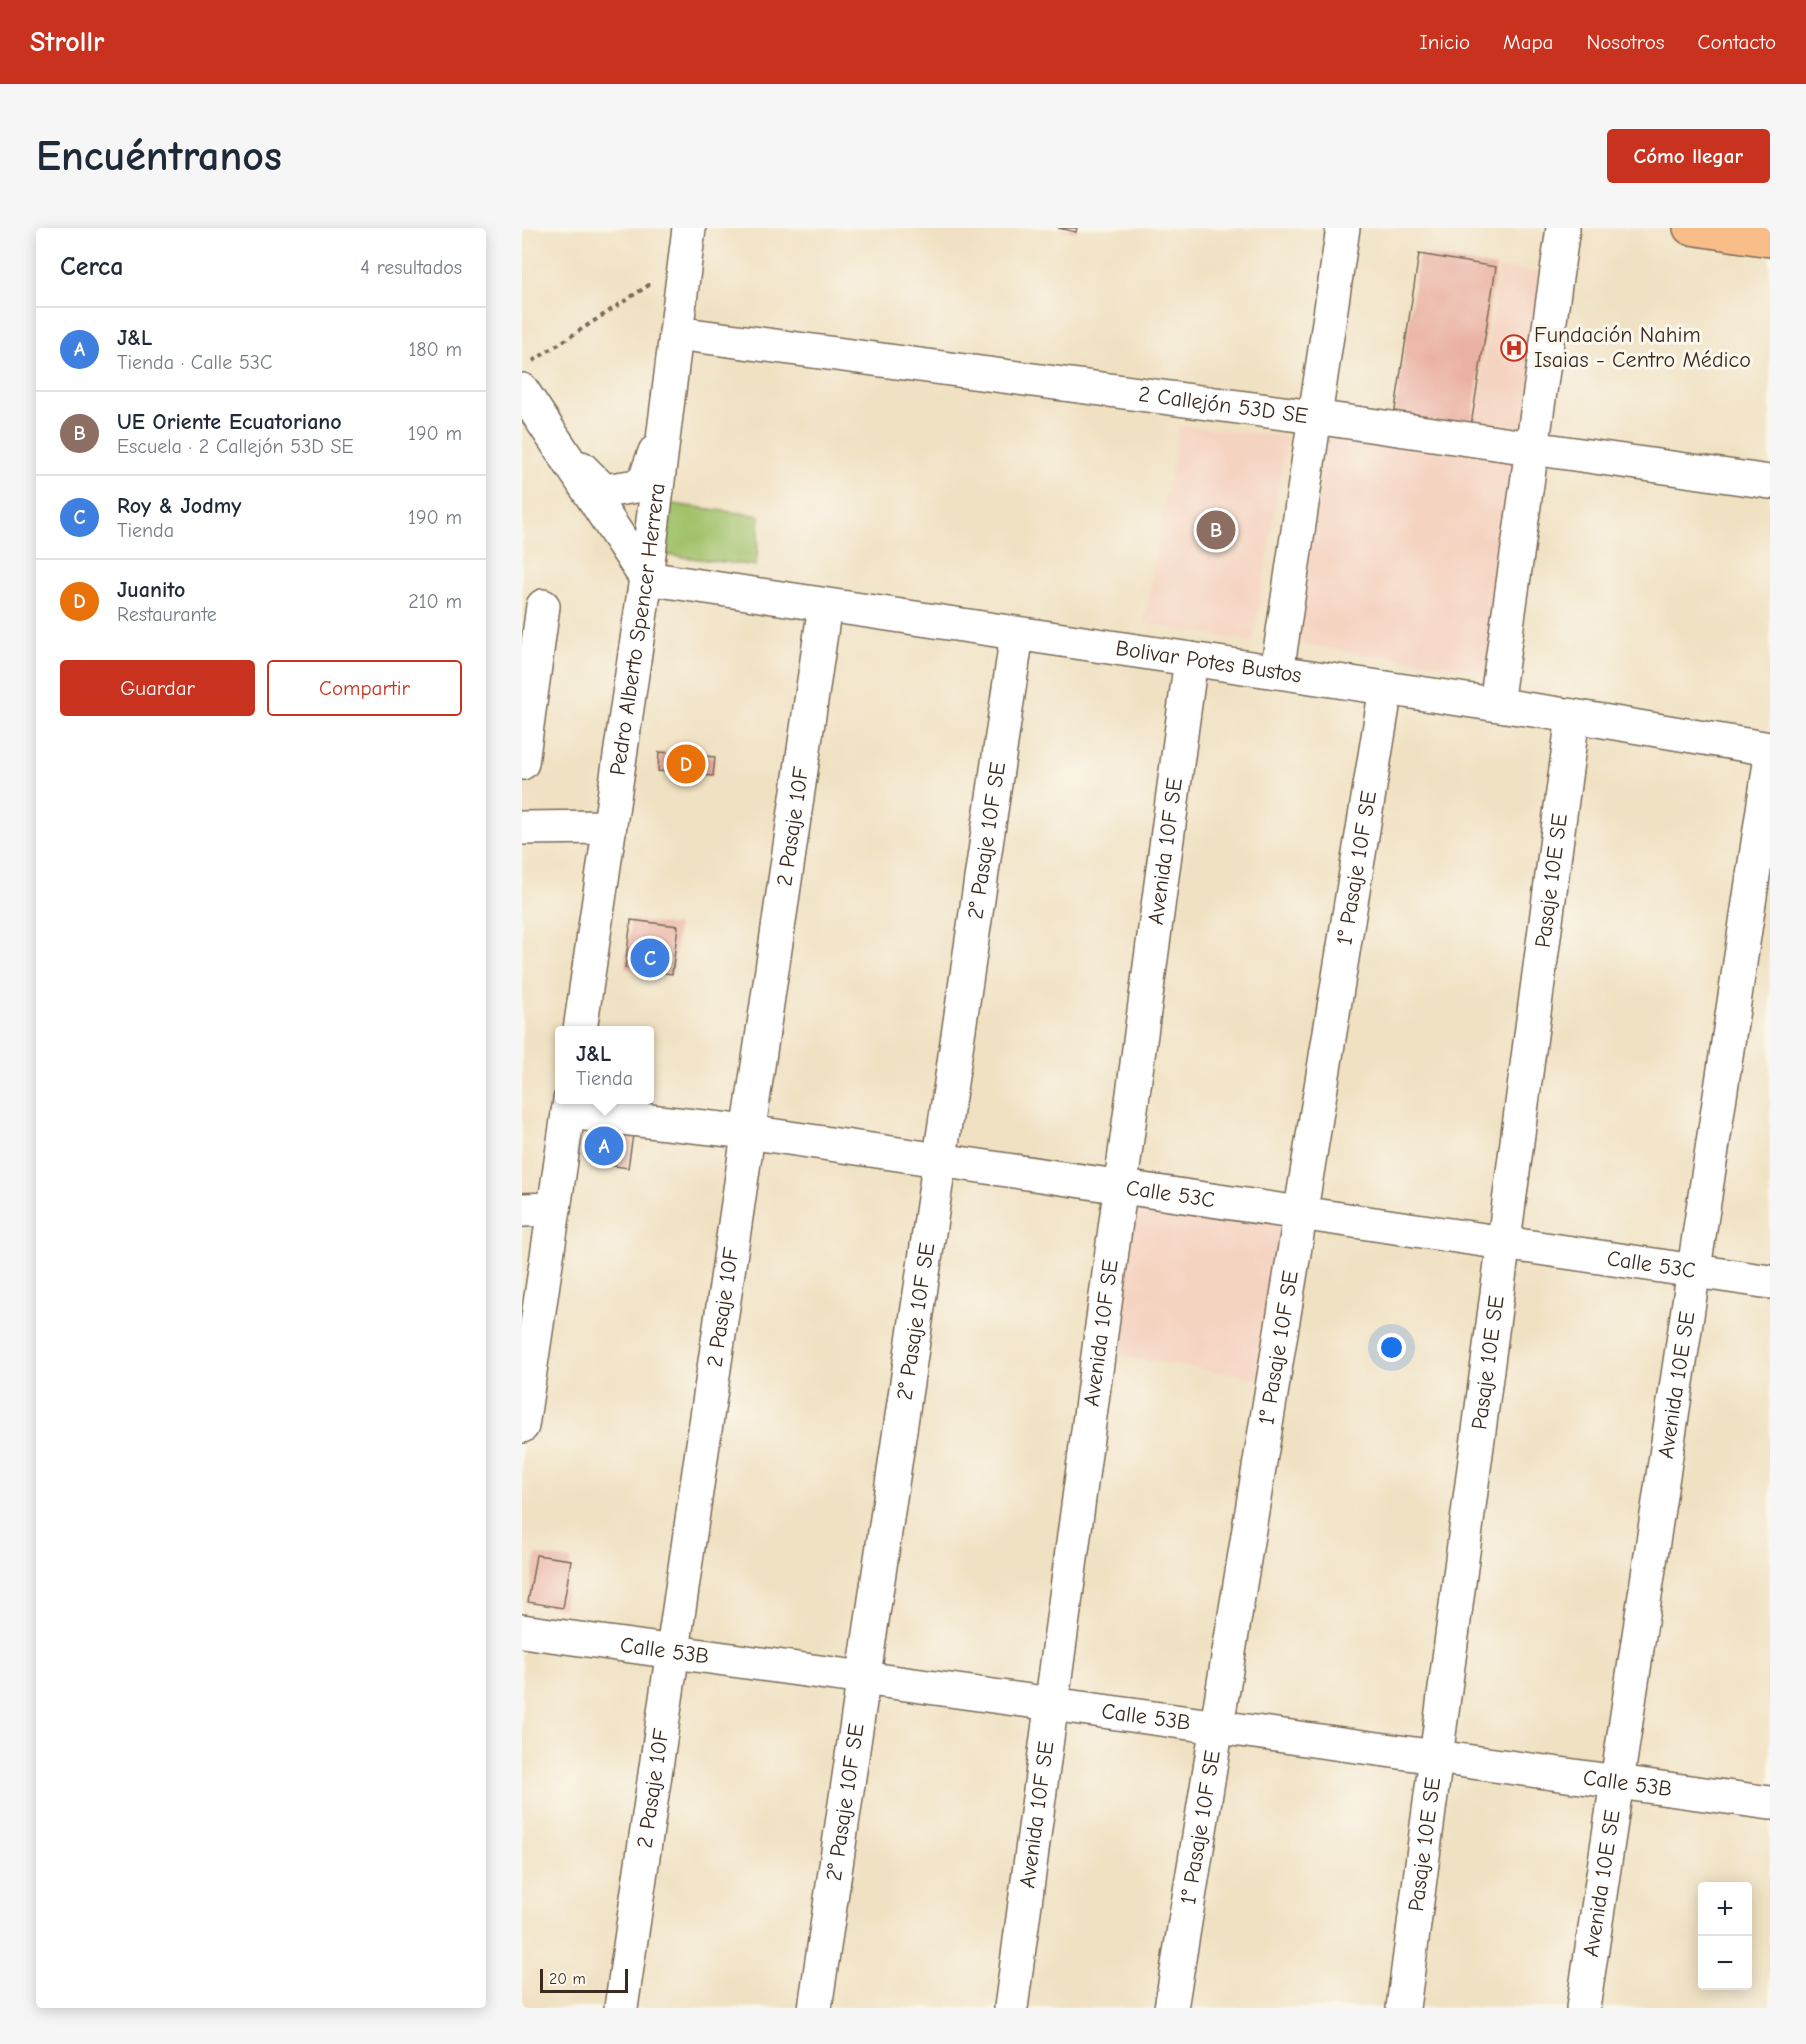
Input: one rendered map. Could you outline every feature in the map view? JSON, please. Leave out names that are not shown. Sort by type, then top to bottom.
[{"type":"main road","points":[[1690,228],[1770,240]]},
{"type":"street","name":"Pedro Alberto Spencer Herrera","points":[[581,1026],[646,578],[689,228]]},
{"type":"street","points":[[1277,672],[1343,228]]},
{"type":"street","points":[[1496,704],[1563,228]]},
{"type":"street","name":"2 Callejón 53D SE","points":[[676,333],[1314,417],[1770,482]]},
{"type":"street","points":[[527,376],[557,443],[646,578]]},
{"type":"street","points":[[557,443],[604,491],[643,485],[664,429]]},
{"type":"street","name":"Bolivar Potes Bustos","points":[[646,578],[1496,704],[1770,749]]},
{"type":"street","name":"2 Pasaje 10F","points":[[621,2008],[825,605]]},
{"type":"street","points":[[522,763],[543,606]]},
{"type":"street","name":"2° Pasaje 10F SE","points":[[815,2008],[1017,634]]},
{"type":"street","name":"Avenida 10F SE","points":[[1011,2008],[1191,659]]},
{"type":"street","name":"1° Pasaje 10F SE","points":[[1171,2008],[1386,688]]},
{"type":"street","name":"Pasaje 10E SE","points":[[1403,2008],[1573,716]]},
{"type":"street","name":"Avenida 10E SE","points":[[1583,2008],[1770,763]]},
{"type":"street","points":[[522,828],[609,827]]},
{"type":"street","points":[[522,1426],[538,1209],[569,1106]]},
{"type":"street","name":"Calle 53C","points":[[569,1106],[1120,1189],[1301,1212],[1770,1282]]},
{"type":"street","name":"Calle 53B","points":[[522,1631],[1770,1803]]},
{"type":"path","points":[[527,376],[685,261]]},
{"type":"shaded area","name":"Fundación Nahim Isaias - Centro Médico","points":[[1499,268],[1554,273],[1528,429],[1474,424]]},
{"type":"shaded area","points":[[1179,425],[1287,437],[1253,642],[1144,623]]},
{"type":"shaded area","points":[[1328,429],[1520,457],[1488,671],[1296,644]]},
{"type":"shaded area","points":[[1138,1203],[1288,1222],[1262,1379],[1115,1355]]},
{"type":"green space","points":[[665,503],[760,516],[756,566],[659,554]]},
{"type":"building","points":[[1058,228],[1077,228],[1076,232]]},
{"type":"building","points":[[1419,254],[1496,267],[1471,425],[1394,416]]},
{"type":"building","points":[[659,752],[715,757],[713,776],[658,771]]},
{"type":"building","points":[[631,920],[678,926],[672,974],[625,968]]},
{"type":"building","points":[[600,1131],[633,1135],[628,1168],[595,1163]]},
{"type":"building","points":[[536,1555],[571,1560],[563,1608],[528,1602]]},
{"type":"place","name":"Fundación Nahim Isaias - Centro Médico","points":[[1514,348]]},
{"type":"place","name":"UE Oriente Ecuatoriano","points":[[1216,530]]},
{"type":"place","name":"Juanito","points":[[686,764]]},
{"type":"place","name":"Roy & Jodmy","points":[[650,958]]},
{"type":"place","name":"J&L","points":[[604,1146]]}]
